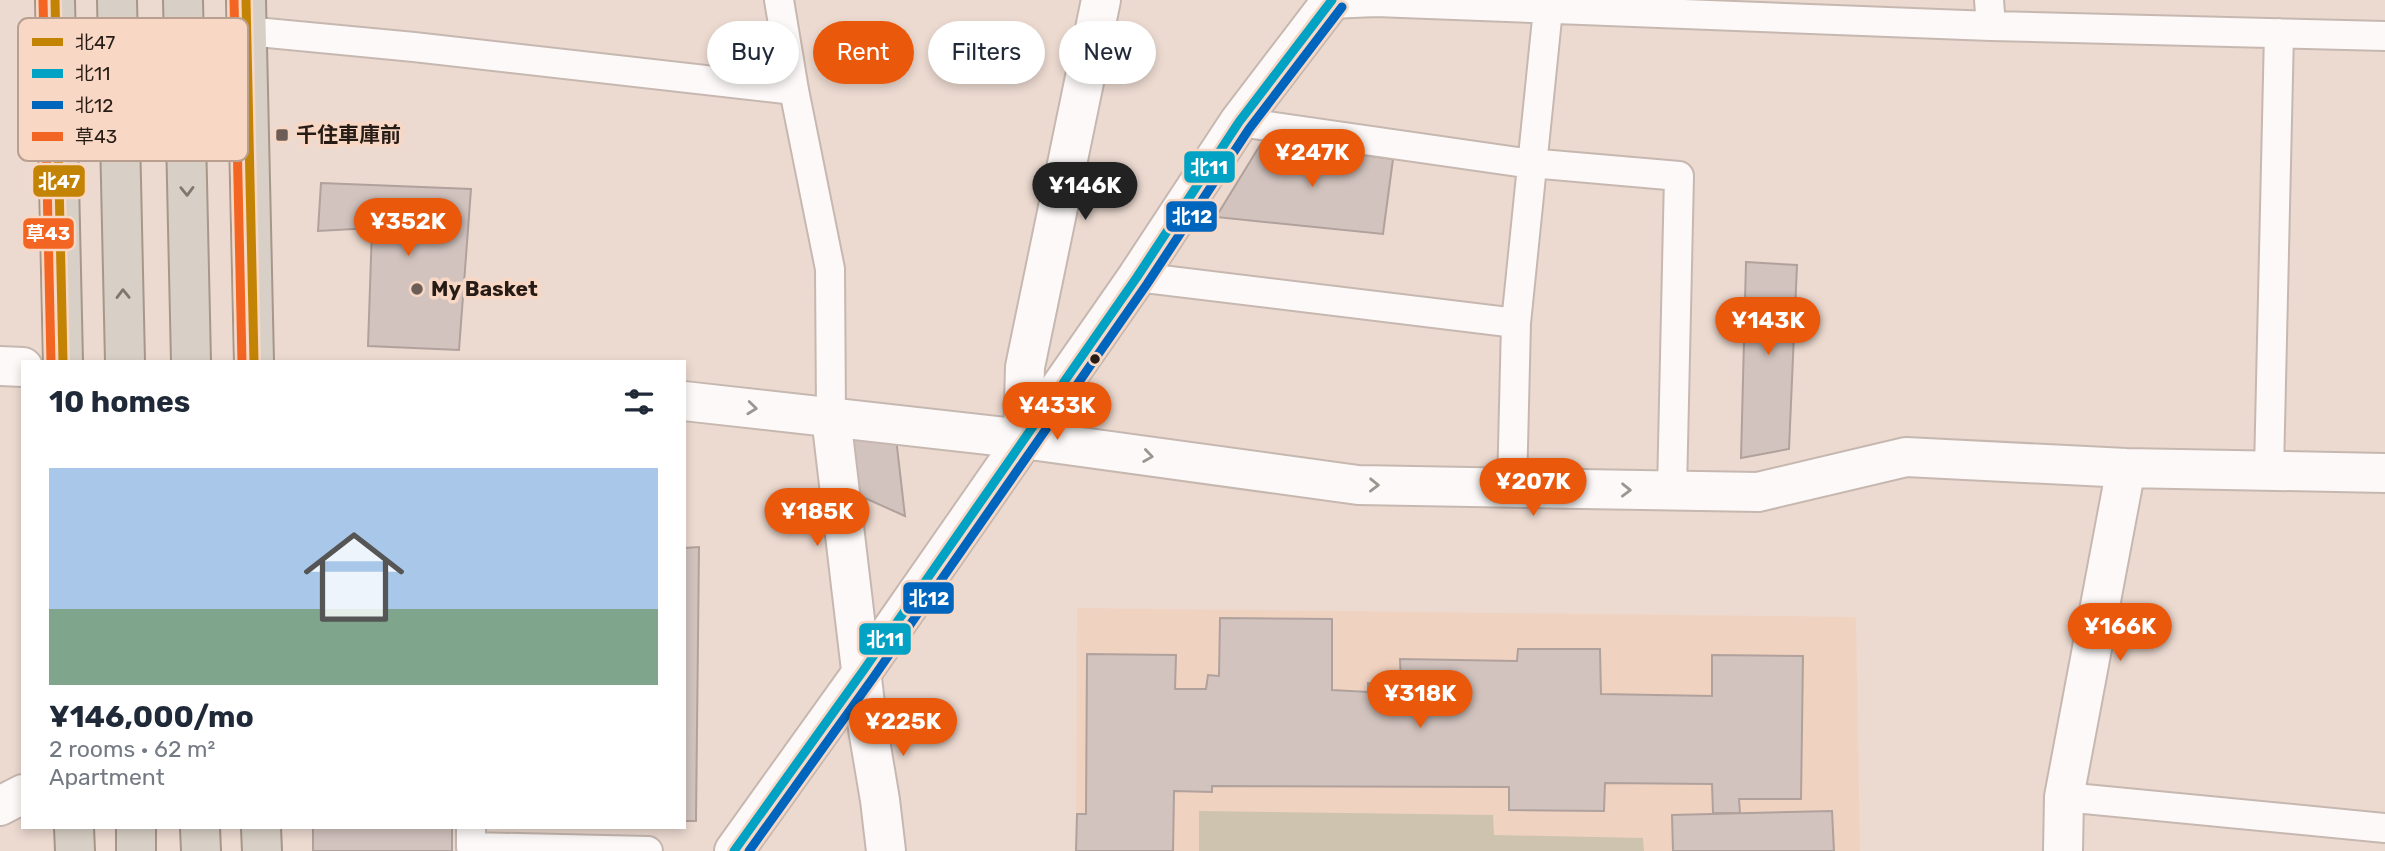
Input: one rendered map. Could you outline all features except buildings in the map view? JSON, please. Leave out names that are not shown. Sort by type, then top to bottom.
[{"type":"highway","points":[[55,0],[55,18]]},
{"type":"highway","points":[[117,0],[117,18]]},
{"type":"highway","points":[[183,0],[183,18]]},
{"type":"highway","points":[[248,102],[254,360]]},
{"type":"highway","points":[[58,161],[62,360]]},
{"type":"highway","points":[[121,161],[125,360]]},
{"type":"highway","points":[[187,161],[191,360]]},
{"type":"highway","points":[[74,829],[75,851]]},
{"type":"highway","points":[[136,829],[136,851]]},
{"type":"highway","points":[[200,829],[201,851]]},
{"type":"highway","points":[[261,829],[262,851]]},
{"type":"street","points":[[1023,439],[1025,367],[1101,0]]},
{"type":"street","points":[[734,851],[863,671],[1137,277],[1239,122],[1331,2]]},
{"type":"street","points":[[0,366],[21,367]]},
{"type":"street","points":[[686,401],[1023,439],[1358,485],[1758,492],[1906,457],[2126,468],[2385,473]]},
{"type":"street","points":[[831,417],[868,729],[886,851]]},
{"type":"street","points":[[2063,851],[2064,797],[2126,468]]},
{"type":"street","points":[[0,806],[21,795]]},
{"type":"lane","points":[[779,0],[830,269],[831,417]]},
{"type":"lane","points":[[1331,2],[1548,9],[1990,13],[2279,33],[2385,36]]},
{"type":"lane","points":[[1512,488],[1516,323],[1548,9]]},
{"type":"lane","points":[[246,15],[414,47],[794,90]]},
{"type":"lane","points":[[2269,470],[2279,33]]},
{"type":"lane","points":[[1239,122],[1531,162],[1679,176],[1672,491]]},
{"type":"lane","points":[[1137,277],[1516,323]]},
{"type":"lane","points":[[2064,797],[2385,828]]},
{"type":"lane","points":[[471,829],[471,847],[648,851]]},
{"type":"shaded area","points":[[1077,608],[1856,617],[1860,851],[1076,851]]},
{"type":"shaded area","points":[[1199,811],[1493,815],[1494,835],[1643,838],[1644,851],[1199,851]]},
{"type":"transit line","name":"草43","points":[[43,0],[43,18]]},
{"type":"transit line","name":"北47","points":[[55,0],[55,18]]},
{"type":"transit line","name":"草43","points":[[234,0],[234,18]]},
{"type":"transit line","name":"北47","points":[[246,0],[246,18]]},
{"type":"transit line","name":"北11","points":[[734,851],[863,671],[1137,277],[1239,122],[1332,0]]},
{"type":"transit line","name":"北12","points":[[749,851],[1147,284],[1249,129],[1342,7]]},
{"type":"transit line","name":"北47","points":[[248,90],[254,360]]},
{"type":"transit line","name":"草43","points":[[47,161],[51,360]]},
{"type":"transit line","name":"北47","points":[[59,161],[63,360]]},
{"type":"transit line","name":"草43","points":[[238,161],[242,360]]},
{"type":"place","name":"千住車庫前","points":[[282,135]]},
{"type":"place","name":"My Basket","points":[[417,289]]}]
